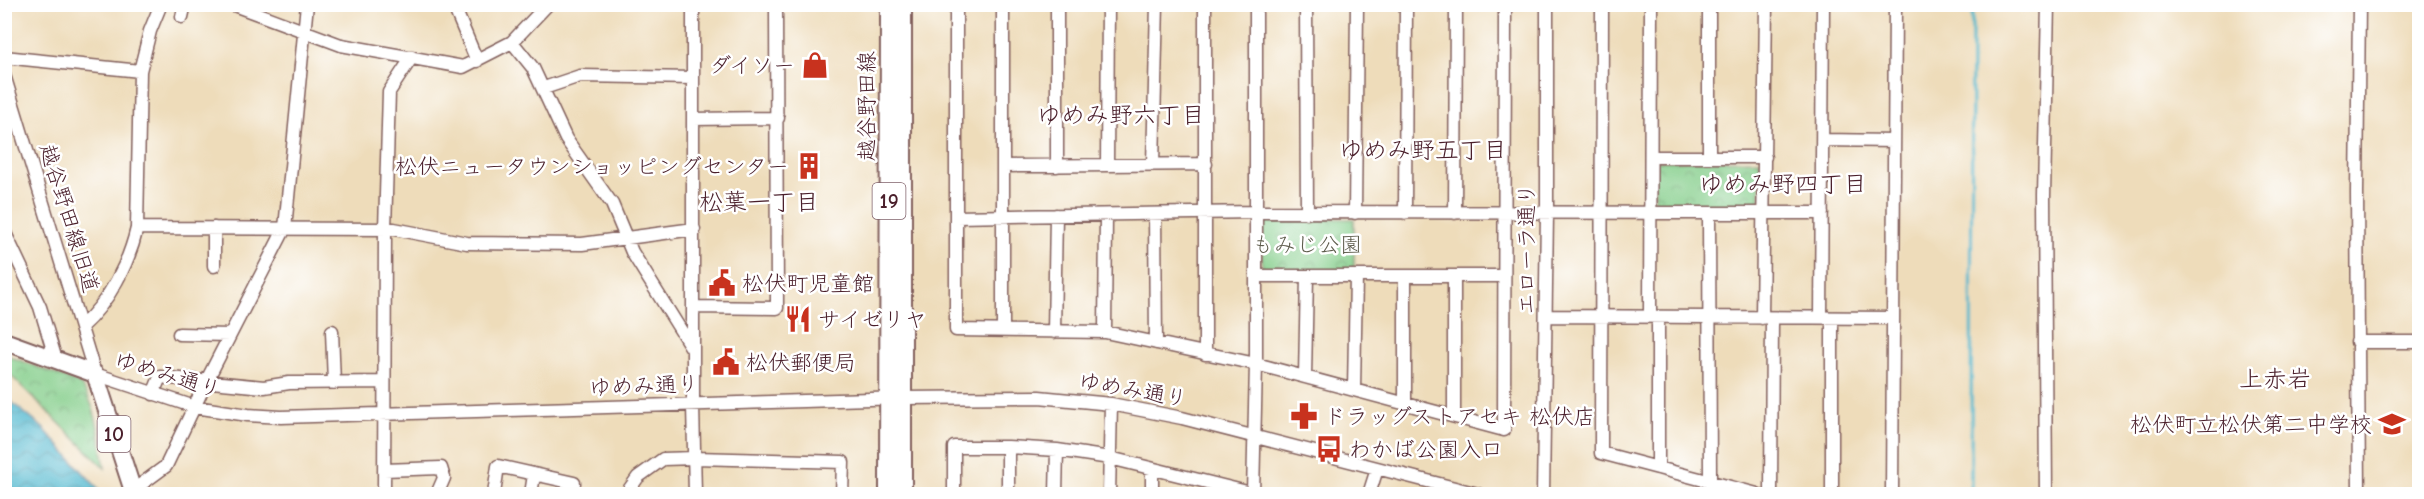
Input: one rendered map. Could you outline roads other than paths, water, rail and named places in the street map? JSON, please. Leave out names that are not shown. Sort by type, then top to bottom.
[{"type":"main road","name":"越谷野田線","points":[[889,4],[895,398],[903,495]]},
{"type":"main road","name":"越谷野田線","points":[[888,495],[895,398],[903,4]]},
{"type":"main road","points":[[4,342],[95,374]]},
{"type":"main road","name":"10","points":[[95,374],[133,493]]},
{"type":"street","points":[[81,327],[91,318],[132,249],[137,228],[140,71],[150,31],[161,4]]},
{"type":"street","points":[[182,17],[185,4]]},
{"type":"street","points":[[231,4],[341,45],[463,67],[512,42],[548,4]]},
{"type":"street","points":[[133,493],[166,466],[285,228],[307,4]]},
{"type":"street","points":[[453,4],[477,60]]},
{"type":"street","points":[[693,4],[695,495]]},
{"type":"street","points":[[693,307],[777,308],[776,4]]},
{"type":"street","points":[[956,4],[956,330],[1105,332],[1256,364],[1504,429],[1505,4]]},
{"type":"street","points":[[1003,4],[1003,331]]},
{"type":"street","points":[[1057,4],[1057,166]]},
{"type":"street","points":[[1107,165],[1108,4]]},
{"type":"street","points":[[1153,164],[1157,4]]},
{"type":"street","points":[[1205,354],[1206,4]]},
{"type":"street","points":[[954,495],[954,447],[1057,450],[1110,458],[1152,469],[1205,488],[1254,494],[1256,4]]},
{"type":"street","points":[[1306,4],[1307,213]]},
{"type":"street","points":[[1355,213],[1357,4]]},
{"type":"street","points":[[1405,213],[1406,4]]},
{"type":"street","points":[[1455,213],[1456,4]]},
{"type":"street","name":"エローラ通り","points":[[1543,495],[1547,4]]},
{"type":"street","points":[[1602,4],[1601,453],[1757,495]]},
{"type":"street","points":[[1651,4],[1650,213],[1658,468]]},
{"type":"street","points":[[1709,4],[1709,157]]},
{"type":"street","points":[[1766,4],[1764,213],[1771,495]]},
{"type":"street","points":[[1823,4],[1822,213],[1832,495]]},
{"type":"street","points":[[1892,495],[1895,4]]},
{"type":"street","points":[[2046,495],[2044,195],[2048,4]]},
{"type":"street","points":[[2359,4],[2357,342],[2359,495]]},
{"type":"street","points":[[512,42],[533,68],[566,139],[612,204],[632,252],[693,351]]},
{"type":"street","points":[[4,57],[140,71]]},
{"type":"street","points":[[384,495],[385,229],[389,92],[412,57]]},
{"type":"street","name":"越谷野田線旧道","points":[[4,75],[95,374]]},
{"type":"street","points":[[544,88],[580,76],[693,78]]},
{"type":"street","points":[[693,119],[778,118]]},
{"type":"street","points":[[1822,140],[1894,141]]},
{"type":"street","points":[[1651,157],[1765,156]]},
{"type":"street","points":[[1003,166],[1206,164]]},
{"type":"street","points":[[956,217],[1256,212],[1822,213]]},
{"type":"street","points":[[1704,495],[1707,481],[1711,317],[1709,213]]},
{"type":"street","points":[[1155,214],[1156,343]]},
{"type":"street","points":[[1054,332],[1056,215]]},
{"type":"street","points":[[1105,332],[1107,215]]},
{"type":"street","points":[[137,228],[385,229],[467,243],[582,244],[694,229]]},
{"type":"street","points":[[214,228],[214,266]]},
{"type":"street","points":[[4,231],[40,308],[57,360]]},
{"type":"street","points":[[1256,276],[1504,276]]},
{"type":"street","points":[[1305,377],[1306,276]]},
{"type":"street","points":[[1354,390],[1356,276]]},
{"type":"street","points":[[1405,276],[1405,404]]},
{"type":"street","points":[[1454,276],[1454,416]]},
{"type":"street","points":[[1546,316],[1893,318]]},
{"type":"street","points":[[332,331],[334,383]]},
{"type":"street","points":[[178,334],[230,335]]},
{"type":"street","points":[[2357,342],[2420,342]]},
{"type":"street","name":"ゆめみ通り","points":[[95,374],[195,407],[249,416],[281,417],[895,398],[1039,397],[1111,404],[1182,418],[1478,495]]},
{"type":"street","points":[[153,394],[160,377],[264,387],[289,383],[384,382]]},
{"type":"street","points":[[1109,495],[1111,404]]},
{"type":"street","points":[[1008,447],[1008,495]]},
{"type":"street","points":[[1056,495],[1057,450]]},
{"type":"street","points":[[626,495],[638,477],[663,459],[694,458],[843,462],[842,495]]},
{"type":"street","points":[[494,495],[498,466],[574,483],[572,495]]},
{"type":"street","points":[[384,470],[441,468],[444,478],[437,495]]},
{"type":"street","points":[[1152,469],[1152,495]]},
{"type":"street","points":[[1369,495],[1377,469]]},
{"type":"street","points":[[531,495],[534,475]]},
{"type":"water","points":[[4,396],[43,428],[103,494],[5,494]]},
{"type":"waterway","points":[[1971,494],[1972,4]]},
{"type":"place","name":"ダイソー","points":[[815,65]]},
{"type":"place","name":"松伏ニュータウンショッピングセンター","points":[[809,166]]},
{"type":"place","name":"松伏町児童館","points":[[722,283]]},
{"type":"place","name":"サイゼリヤ","points":[[798,319]]},
{"type":"place","name":"松伏郵便局","points":[[726,362]]},
{"type":"place","name":"ドラッグストアセキ 松伏店","points":[[1304,416]]},
{"type":"place","name":"松伏町立松伏第二中学校","points":[[2392,424]]},
{"type":"place","name":"わかば公園入口","points":[[1329,449]]},
{"type":"district","name":"ゆめみ野六丁目","points":[[1121,115]]},
{"type":"district","name":"ゆめみ野五丁目","points":[[1423,150]]},
{"type":"district","name":"ゆめみ野四丁目","points":[[1783,184]]},
{"type":"district","name":"松葉一丁目","points":[[759,202]]},
{"type":"district","name":"上赤岩","points":[[2275,379]]},
{"type":"park label","name":"もみじ公園","points":[[1307,244]]}]
